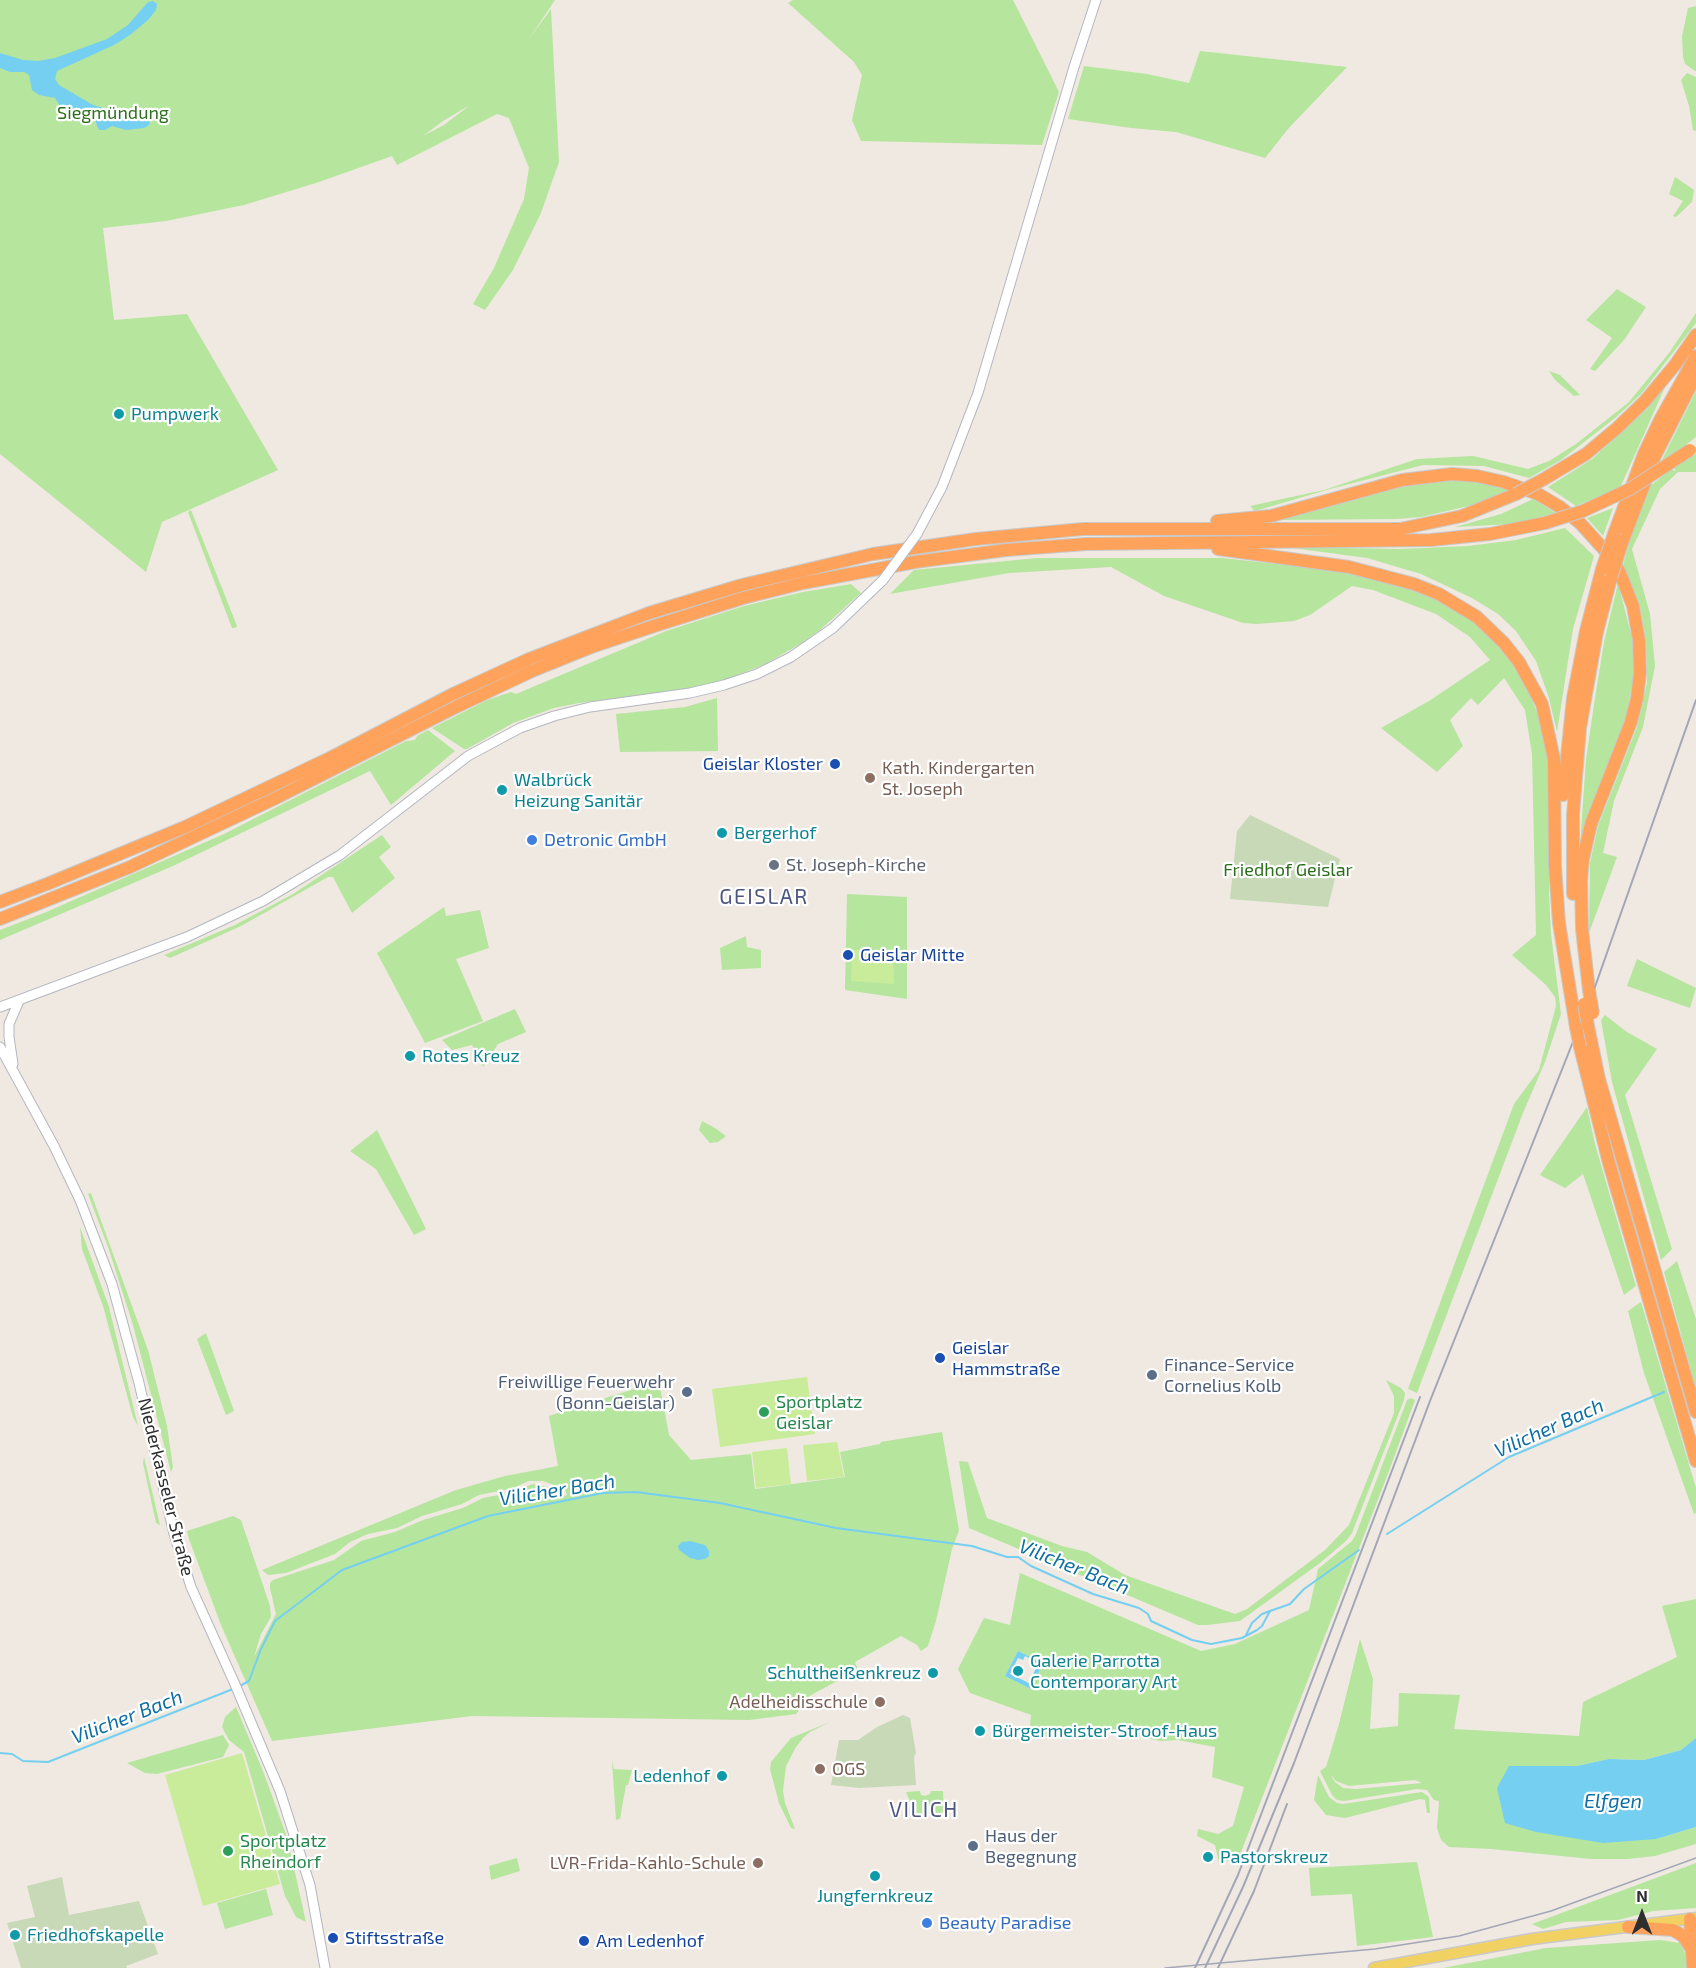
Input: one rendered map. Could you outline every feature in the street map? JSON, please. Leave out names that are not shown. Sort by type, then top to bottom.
[{"type":"highway","points":[[0,902],[185,827],[330,758],[453,694],[529,659],[649,613],[742,585],[873,555],[976,539],[1083,529],[1400,528],[1462,516],[1516,494],[1586,454],[1646,401],[1696,335]]},
{"type":"highway","points":[[1611,1121],[1593,1013],[1577,987],[1561,871],[1564,768],[1579,665],[1644,453],[1668,404],[1696,356]]},
{"type":"highway","points":[[1619,536],[1655,456],[1696,375]]},
{"type":"highway","points":[[0,919],[178,844],[532,671],[594,646],[743,598],[803,583],[915,562],[1006,550],[1086,544],[1160,542],[1431,540],[1490,534],[1545,523],[1583,511],[1630,489],[1693,447]]},
{"type":"highway","points":[[1196,528],[1217,521],[1271,516],[1402,480],[1452,474],[1477,476],[1504,482],[1538,494],[1560,507],[1581,522],[1615,565],[1633,606],[1639,640],[1640,673],[1631,722],[1591,824],[1585,849],[1581,881],[1583,970],[1577,987],[1573,1011],[1582,1026],[1599,1079],[1696,1412]]},
{"type":"highway","points":[[1160,542],[1281,556],[1383,574],[1431,591],[1477,617],[1504,643],[1531,682],[1542,704],[1554,759],[1557,903],[1560,938],[1584,1003],[1580,1047],[1609,1163],[1696,1461]]},
{"type":"highway","points":[[1583,970],[1572,867],[1576,763],[1606,573]]},
{"type":"highway","points":[[1693,1918],[1691,1948],[1693,1968]]},
{"type":"highway","points":[[1628,1928],[1673,1930],[1683,1936],[1691,1948]]},
{"type":"main road","points":[[0,1008],[10,1002],[187,937],[263,901],[339,855],[468,756],[520,728],[590,707],[724,686],[791,657],[833,628],[883,580],[916,534],[942,487],[978,393],[1074,67],[1096,0]]},
{"type":"main road","points":[[10,1002],[9,1037],[14,1072]]},
{"type":"main road","name":"Niederkasseler Straße","points":[[0,1047],[54,1146],[80,1200],[105,1265],[139,1383],[174,1534],[191,1587],[240,1694],[280,1791],[310,1885],[325,1968]]},
{"type":"main road","points":[[1374,1968],[1532,1939],[1693,1918]]},
{"type":"green space","name":"Siegmündung","points":[[0,0],[555,0],[529,39],[551,9],[559,162],[541,213],[513,270],[485,310],[473,304],[494,268],[524,199],[529,168],[509,118],[497,114],[397,165],[392,156],[244,205],[166,221],[103,228],[114,320],[187,314],[278,470],[162,522],[146,572],[0,454]],"holes":[[[470,105],[444,125],[423,136]]]},
{"type":"green space","points":[[793,0],[1013,0],[1059,92],[1042,145],[861,141],[852,120],[862,75],[854,62],[788,3]]},
{"type":"green space","points":[[1696,6],[1695,71],[1685,64],[1682,36],[1688,8]]},
{"type":"green space","points":[[1200,51],[1347,67],[1288,129],[1265,158],[1176,132],[1068,119],[1084,66],[1147,74],[1189,83]]},
{"type":"green space","points":[[1687,73],[1696,77],[1696,131],[1693,130],[1681,80]]},
{"type":"green space","points":[[1675,177],[1694,190],[1692,202],[1676,217],[1673,216],[1683,201],[1669,194]]},
{"type":"green space","points":[[1617,289],[1646,307],[1624,340],[1595,371],[1590,369],[1612,338],[1586,320]]},
{"type":"green space","points":[[1696,313],[1696,323],[1641,394],[1615,418],[1561,460],[1529,478],[1484,466],[1423,465],[1255,511],[1250,506],[1324,490],[1417,459],[1473,456],[1528,469],[1549,461],[1576,444],[1629,402],[1669,353]]},
{"type":"green space","points":[[1549,371],[1560,375],[1580,395],[1574,396],[1555,380]]},
{"type":"green space","points":[[1666,385],[1620,488],[1576,506],[1548,487],[1592,459],[1647,409]]},
{"type":"green space","points":[[1696,391],[1696,437],[1659,466]]},
{"type":"green space","points":[[1696,453],[1696,472],[1678,472],[1660,489],[1632,549],[1650,614],[1655,666],[1643,727],[1614,801],[1603,853],[1617,857],[1589,933],[1590,863],[1598,826],[1637,727],[1647,683],[1646,640],[1640,606],[1623,565],[1636,518],[1649,487],[1671,469],[1676,471],[1674,468]]},
{"type":"green space","points":[[1464,479],[1512,490],[1486,502],[1421,517],[1276,520],[1386,489]]},
{"type":"green space","points":[[1533,499],[1556,513],[1514,524],[1455,527],[1501,514]]},
{"type":"green space","points":[[1613,508],[1603,536],[1587,518]]},
{"type":"green space","points":[[191,510],[237,626],[235,628],[232,628],[188,512]]},
{"type":"green space","points":[[1565,528],[1594,556],[1573,629],[1557,732],[1549,698],[1536,661],[1516,631],[1498,614],[1472,598],[1421,574],[1367,558],[1285,547],[1400,549],[1468,546],[1516,540]]},
{"type":"green space","points":[[1037,558],[1222,558],[1332,570],[1396,584],[1441,602],[1484,629],[1499,645],[1527,687],[1539,717],[1549,766],[1551,934],[1561,1014],[1545,1062],[1523,1113],[1417,1393],[1408,1389],[1514,1104],[1539,1070],[1556,1006],[1555,997],[1546,985],[1512,955],[1536,935],[1532,754],[1525,710],[1504,678],[1478,705],[1471,698],[1450,720],[1463,746],[1437,772],[1381,728],[1429,701],[1490,660],[1470,637],[1436,614],[1373,590],[1352,586],[1310,615],[1294,621],[1257,624],[1243,623],[1164,596],[1111,567],[1009,573],[890,594],[914,570]]},
{"type":"green space","points":[[1618,583],[1633,642],[1633,681],[1624,726],[1587,816],[1580,845],[1586,759],[1604,642]]},
{"type":"green space","points":[[851,584],[861,593],[820,630],[765,664],[728,679],[693,688],[554,708],[513,723],[467,749],[432,728],[487,700],[511,692],[516,694],[666,631],[744,606],[803,592]]},
{"type":"green space","points":[[717,698],[718,751],[620,752],[616,714],[685,707]]},
{"type":"green space","points":[[428,730],[455,751],[391,805],[370,771],[173,866],[0,940],[0,930],[224,834],[406,741],[415,740],[417,736]]},
{"type":"green space","name":"Friedhof Geislar","points":[[1250,815],[1340,859],[1328,907],[1230,899],[1237,831]]},
{"type":"green space","points":[[382,835],[391,847],[379,857],[395,878],[352,913],[333,877],[328,877],[241,926],[170,958],[164,955],[235,925],[293,894]]},
{"type":"green space","points":[[847,894],[907,897],[907,999],[845,990]]},
{"type":"green space","points":[[444,907],[446,916],[480,910],[489,948],[456,959],[483,1021],[425,1043],[377,953]]},
{"type":"green space","points":[[746,936],[747,947],[761,950],[761,968],[722,970],[720,948]]},
{"type":"green space","points":[[852,950],[893,950],[894,984],[851,981]]},
{"type":"green space","points":[[1637,959],[1696,988],[1690,1008],[1627,986]]},
{"type":"green space","points":[[515,1009],[526,1032],[498,1044],[483,1067],[472,1045],[452,1050],[442,1040]]},
{"type":"green space","points":[[1605,1015],[1627,1032],[1657,1049],[1625,1095],[1672,1249],[1661,1260],[1612,1082],[1601,1020]]},
{"type":"green space","points":[[1587,1107],[1595,1144],[1636,1286],[1624,1295],[1583,1174],[1565,1188],[1540,1175]]},
{"type":"green space","points":[[702,1121],[726,1136],[718,1142],[710,1143],[699,1130]]},
{"type":"green space","points":[[377,1130],[426,1229],[414,1235],[376,1169],[350,1151]]},
{"type":"green space","points":[[91,1193],[148,1350],[167,1426],[173,1467],[171,1472],[133,1325],[88,1194]]},
{"type":"green space","points":[[80,1227],[109,1307],[138,1426],[133,1417],[103,1306],[82,1249]]},
{"type":"green space","points":[[1677,1261],[1696,1319],[1696,1389],[1664,1272]]},
{"type":"green space","points":[[1641,1302],[1696,1488],[1696,1513],[1694,1514],[1644,1373],[1628,1311]]},
{"type":"green space","points":[[206,1333],[234,1411],[226,1415],[197,1339]]},
{"type":"green space","name":"Sportplatz Geislar","points":[[807,1377],[815,1434],[720,1447],[712,1389]]},
{"type":"green space","points":[[1386,1380],[1401,1388],[1405,1393],[1404,1400],[1352,1533],[1320,1563],[1240,1621],[1198,1625],[969,1528],[959,1461],[968,1462],[987,1518],[1062,1546],[1087,1552],[1125,1575],[1235,1614],[1247,1609],[1325,1550],[1349,1525],[1394,1413],[1394,1396]]},
{"type":"green space","points":[[659,1381],[669,1435],[691,1460],[751,1454],[755,1489],[845,1477],[840,1452],[881,1442],[942,1432],[959,1530],[952,1549],[928,1646],[921,1651],[917,1645],[901,1636],[855,1662],[858,1670],[811,1695],[796,1714],[749,1720],[472,1716],[272,1741],[221,1625],[187,1531],[233,1516],[241,1520],[270,1606],[271,1617],[261,1634],[254,1657],[276,1614],[270,1588],[273,1580],[334,1560],[361,1541],[395,1532],[423,1520],[463,1508],[483,1498],[509,1493],[533,1484],[553,1488],[567,1495],[564,1486],[562,1488],[543,1481],[528,1481],[514,1488],[479,1495],[462,1504],[422,1516],[397,1528],[368,1534],[350,1542],[335,1554],[286,1573],[268,1575],[262,1570],[456,1490],[505,1476],[558,1466],[549,1416]]},
{"type":"green space","points":[[1411,1398],[1415,1400],[1238,1860],[1219,1862],[1215,1845],[1197,1836],[1198,1829],[1218,1834],[1233,1826],[1244,1787],[1212,1777],[1215,1747],[1178,1740],[1160,1741],[1112,1730],[1081,1731],[1060,1739],[1029,1734],[1031,1715],[970,1693],[958,1669],[984,1618],[1010,1625],[1020,1573],[1201,1651],[1235,1644],[1309,1610],[1318,1569],[1352,1541],[1356,1534],[1407,1400]],"holes":[[[1018,1651],[1043,1663],[1031,1689],[1005,1676]]]},
{"type":"green space","points":[[837,1442],[844,1477],[807,1481],[803,1445]]},
{"type":"green space","points":[[787,1448],[791,1484],[756,1488],[752,1452]]},
{"type":"green space","points":[[144,1457],[160,1525],[156,1523],[143,1463]]},
{"type":"green space","points":[[1696,1599],[1696,1738],[1681,1750],[1644,1760],[1609,1759],[1577,1766],[1509,1766],[1656,1839],[1696,1827],[1696,1844],[1655,1856],[1627,1859],[1591,1859],[1449,1847],[1441,1840],[1437,1828],[1439,1801],[1434,1800],[1427,1790],[1417,1789],[1344,1801],[1337,1800],[1332,1795],[1320,1771],[1326,1767],[1360,1639],[1373,1679],[1370,1729],[1398,1726],[1399,1693],[1460,1695],[1454,1729],[1579,1736],[1583,1702],[1677,1657],[1662,1606]],"holes":[[[1330,1774],[1336,1781],[1349,1786],[1415,1780],[1422,1783],[1356,1789],[1343,1788],[1335,1782]]]},
{"type":"green space","points":[[236,1707],[287,1837],[306,1922],[296,1917],[285,1896],[244,1752],[229,1740],[222,1727],[225,1717]]},
{"type":"green space","points":[[903,1715],[910,1718],[916,1753],[914,1757],[916,1785],[860,1788],[831,1785],[839,1740],[858,1740],[877,1727]]},
{"type":"green space","points":[[830,1722],[803,1738],[786,1766],[783,1791],[795,1829],[791,1828],[779,1803],[770,1769],[771,1762],[791,1738]]},
{"type":"green space","points":[[223,1735],[229,1745],[223,1757],[157,1774],[145,1773],[127,1763]]},
{"type":"green space","name":"Sportplatz Rheindorf","points":[[242,1753],[280,1884],[203,1906],[165,1775]]},
{"type":"green space","points":[[612,1761],[614,1769],[632,1770],[628,1785],[626,1785],[620,1819],[616,1820]]},
{"type":"green space","points":[[1318,1775],[1329,1797],[1337,1803],[1422,1792],[1429,1797],[1430,1813],[1427,1813],[1425,1800],[1420,1799],[1345,1818],[1326,1815],[1314,1800]]},
{"type":"green space","points":[[920,1791],[921,1795],[925,1796],[931,1791],[943,1791],[944,1813],[906,1815],[911,1804],[906,1792]]},
{"type":"green space","points":[[517,1858],[520,1871],[491,1880],[489,1866]]},
{"type":"green space","points":[[1417,1862],[1433,1937],[1357,1946],[1352,1894],[1311,1896],[1309,1868]]},
{"type":"green space","points":[[1696,1863],[1696,1908],[1653,1911],[1618,1920],[1566,1922],[1543,1929],[1532,1924]]},
{"type":"green space","points":[[62,1877],[69,1915],[139,1901],[158,1954],[126,1966],[127,1968],[21,1968],[7,1923],[35,1917],[27,1886]]},
{"type":"green space","points":[[266,1889],[273,1915],[225,1929],[217,1903]]},
{"type":"green space","points":[[1660,1940],[1680,1943],[1687,1957],[1688,1968],[1443,1968],[1546,1948]]},
{"type":"water","points":[[153,1],[157,4],[156,10],[130,35],[114,45],[57,71],[55,79],[59,85],[93,105],[146,117],[150,120],[149,125],[144,128],[126,130],[112,126],[99,130],[94,118],[79,120],[62,109],[55,98],[39,95],[32,90],[29,75],[0,68],[0,53],[23,60],[38,61],[55,58],[107,39],[128,25],[148,2]]},
{"type":"water","points":[[690,1541],[705,1545],[709,1556],[698,1560],[690,1558],[679,1550],[678,1546],[682,1542]]},
{"type":"water","points":[[1018,1651],[1043,1663],[1031,1689],[1005,1676]],"holes":[[[1025,1656],[1031,1659],[1030,1662],[1037,1666],[1029,1683],[1010,1674],[1018,1658],[1023,1660]]]},
{"type":"water","name":"Elfgen","points":[[1696,1738],[1696,1827],[1656,1839],[1603,1843],[1536,1832],[1505,1823],[1497,1788],[1509,1766],[1577,1766],[1609,1759],[1644,1760],[1681,1750]]},
{"type":"waterway","name":"Vilicher Bach","points":[[1387,1534],[1509,1457],[1664,1392]]},
{"type":"waterway","name":"Vilicher Bach","points":[[238,1687],[249,1681],[275,1621],[342,1570],[488,1516],[603,1493],[636,1492],[720,1503],[836,1528],[972,1546],[1007,1557],[1018,1557],[1031,1566],[1093,1594],[1139,1608],[1148,1614],[1151,1621],[1192,1640],[1211,1644],[1242,1638],[1257,1630],[1262,1626],[1270,1611],[1290,1604],[1304,1589],[1359,1550]]},
{"type":"waterway","name":"Vilicher Bach","points":[[1246,1635],[1252,1623],[1262,1614],[1270,1611]]},
{"type":"waterway","name":"Vilicher Bach","points":[[0,1753],[12,1754],[23,1761],[48,1762],[233,1689]]},
{"type":"tram line","points":[[1165,1968],[1375,1949],[1459,1936],[1551,1911],[1696,1858]]},
{"type":"railway","points":[[1205,1968],[1243,1887],[1294,1763],[1430,1401],[1596,984],[1696,700]]},
{"type":"railway","points":[[1195,1968],[1238,1875],[1420,1397]]},
{"type":"railway","points":[[1218,1968],[1254,1891],[1287,1804]]},
{"type":"place","name":"Pumpwerk","points":[[119,414]]},
{"type":"place","name":"Geislar Kloster","points":[[835,764]]},
{"type":"place","name":"Kath. Kindergarten St. Joseph","points":[[870,778]]},
{"type":"place","name":"Walbrück Heizung Sanitär","points":[[502,790]]},
{"type":"place","name":"Bergerhof","points":[[722,833]]},
{"type":"place","name":"Detronic GmbH","points":[[532,840]]},
{"type":"place","name":"St. Joseph-Kirche","points":[[774,865]]},
{"type":"place","name":"Geislar Mitte","points":[[848,955]]},
{"type":"place","name":"Rotes Kreuz","points":[[410,1056]]},
{"type":"place","name":"Geislar Hammstraße","points":[[940,1358]]},
{"type":"place","name":"Finance-Service Cornelius Kolb","points":[[1152,1375]]},
{"type":"place","name":"Freiwillige Feuerwehr (Bonn-Geislar)","points":[[687,1392]]},
{"type":"place","name":"Sportplatz Geislar","points":[[764,1412]]},
{"type":"place","name":"Galerie Parrotta Contemporary Art","points":[[1018,1671]]},
{"type":"place","name":"Schultheißenkreuz","points":[[933,1673]]},
{"type":"place","name":"Adelheidisschule","points":[[880,1702]]},
{"type":"place","name":"Bürgermeister-Stroof-Haus","points":[[980,1731]]},
{"type":"place","name":"OGS","points":[[820,1769]]},
{"type":"place","name":"Ledenhof","points":[[722,1776]]},
{"type":"place","name":"Haus der Begegnung","points":[[973,1846]]},
{"type":"place","name":"Sportplatz Rheindorf","points":[[228,1851]]},
{"type":"place","name":"Pastorskreuz","points":[[1208,1857]]},
{"type":"place","name":"LVR-Frida-Kahlo-Schule","points":[[758,1863]]},
{"type":"place","name":"Jungfernkreuz","points":[[875,1876]]},
{"type":"place","name":"Beauty Paradise","points":[[927,1923]]},
{"type":"place","name":"Friedhofskapelle","points":[[15,1935]]},
{"type":"place","name":"Stiftsstraße","points":[[333,1938]]},
{"type":"place","name":"Am Ledenhof","points":[[584,1941]]},
{"type":"district","name":"GEISLAR","points":[[764,897]]},
{"type":"district","name":"VILICH","points":[[924,1810]]}]
